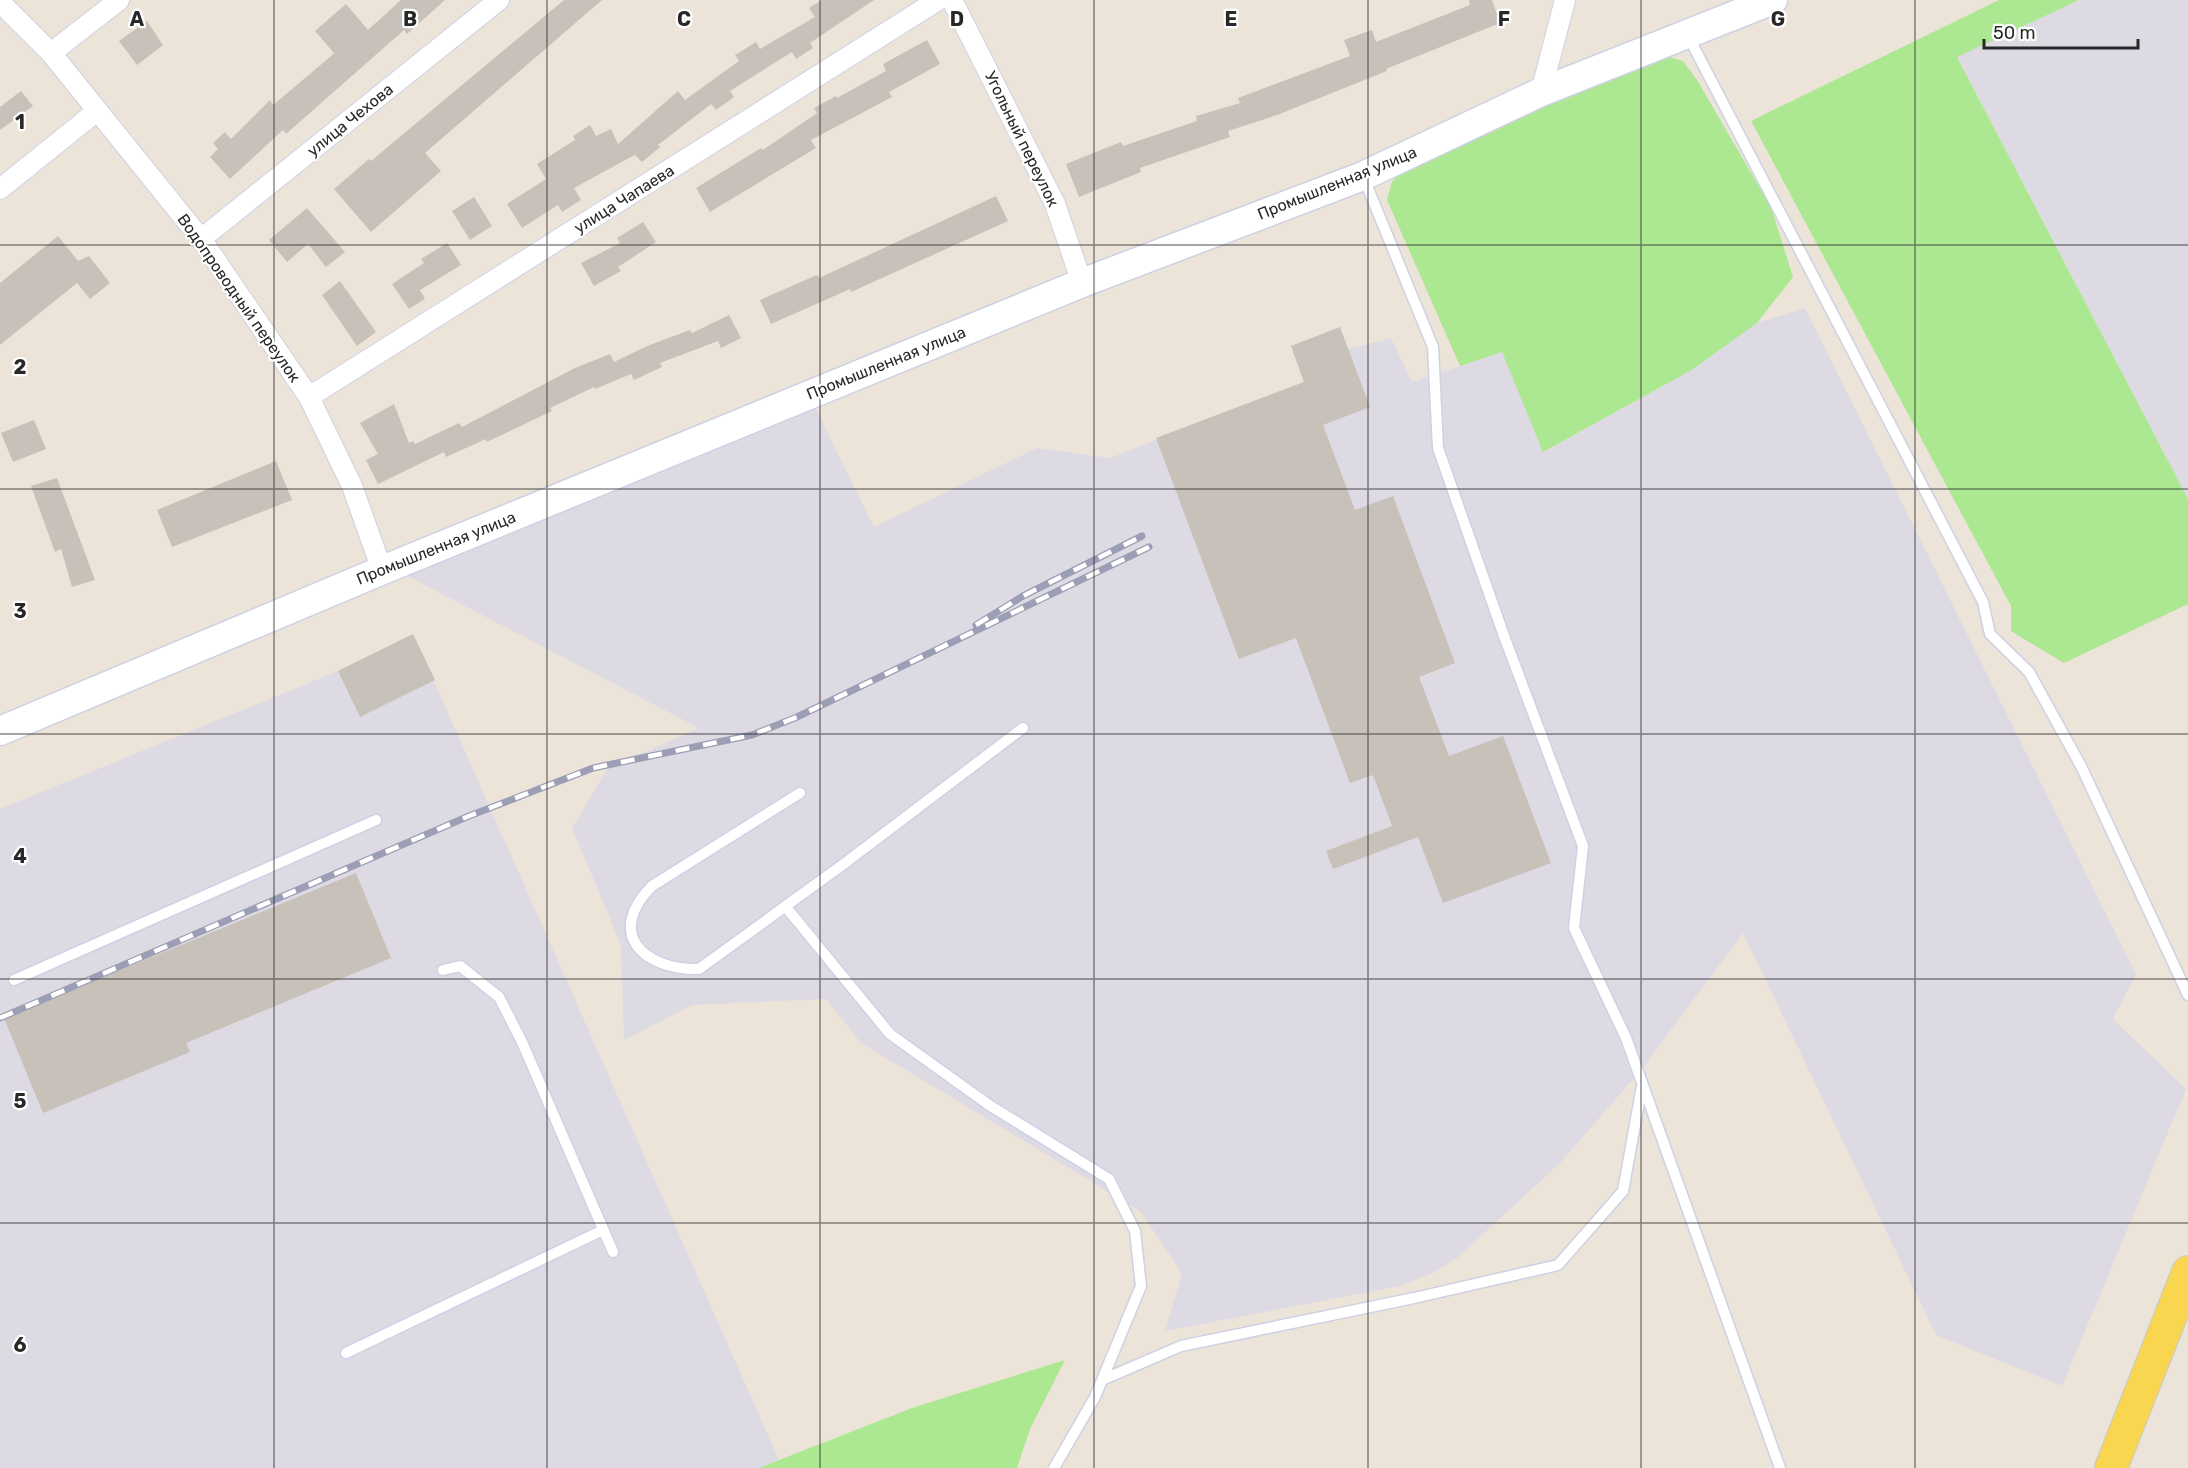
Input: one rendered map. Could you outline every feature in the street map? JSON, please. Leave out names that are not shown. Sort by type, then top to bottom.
[{"type":"main road","points":[[2111,1468],[2188,1272]]},
{"type":"street","points":[[51,53],[119,0]]},
{"type":"street","name":"улица Чехова","points":[[201,239],[500,0]]},
{"type":"street","name":"улица Чапаева","points":[[309,397],[938,0]]},
{"type":"street","name":"Угольный переулок","points":[[952,0],[1055,204],[1082,283]]},
{"type":"street","points":[[1541,92],[1565,0]]},
{"type":"street","name":"Промышленная улица","points":[[0,731],[382,570],[1082,283],[1363,176],[1541,92],[1773,0]]},
{"type":"street","name":"Водопроводный переулок","points":[[0,2],[51,53],[201,239],[309,397],[352,486],[382,570]]},
{"type":"street","points":[[0,189],[97,111]]},
{"type":"lane","points":[[1687,34],[1983,602],[1990,634],[2030,672],[2081,766],[2188,995]]},
{"type":"lane","points":[[1363,176],[1433,347],[1438,448],[1504,636],[1583,846],[1574,928],[1626,1038],[1780,1468]]},
{"type":"lane","points":[[800,793],[652,886],[637,900],[629,918],[631,934],[638,947],[654,961],[684,969],[699,969],[1023,728]]},
{"type":"lane","points":[[14,980],[376,820]]},
{"type":"lane","points":[[785,906],[890,1034],[989,1105],[1109,1179],[1135,1231],[1140,1287],[1095,1397],[1054,1468]]},
{"type":"lane","points":[[442,970],[460,966],[499,997],[522,1042],[613,1252]]},
{"type":"lane","points":[[1102,1380],[1181,1346],[1414,1298],[1558,1265],[1623,1191],[1642,1085]]},
{"type":"lane","points":[[346,1353],[603,1230]]},
{"type":"shaded area","points":[[2079,0],[2188,0],[2188,499],[1957,56]]},
{"type":"shaded area","points":[[1805,308],[2136,974],[2113,1019],[2186,1089],[2062,1386],[1936,1335],[1743,933],[1641,1070],[1560,1163],[1457,1258],[1433,1273],[1400,1286],[1165,1331],[1182,1273],[1140,1211],[861,1043],[826,999],[692,1005],[624,1040],[621,945],[572,828],[607,769],[699,728],[390,567],[809,395],[874,527],[1037,448],[1110,458],[1304,382],[1291,346],[1340,327],[1348,349],[1391,338],[1412,382],[1502,352],[1544,452],[1690,371],[1757,323]]},
{"type":"shaded area","points":[[413,634],[779,1460],[759,1468],[0,1468],[0,809],[338,671]]},
{"type":"green space","points":[[1999,0],[2079,0],[1957,57],[2188,499],[2188,604],[2064,663],[2011,631],[2011,606],[1751,121]]},
{"type":"green space","points":[[1669,57],[1683,61],[1697,80],[1771,207],[1793,277],[1757,323],[1690,371],[1543,452],[1502,352],[1460,366],[1387,200],[1392,182],[1406,167],[1558,101]]},
{"type":"green space","points":[[1065,1360],[1030,1429],[1017,1468],[759,1468],[912,1408]]},
{"type":"building","points":[[401,0],[445,0],[407,34],[404,30],[286,134],[283,130],[230,179],[210,157],[218,149],[213,143],[225,132],[231,139],[270,100],[273,105],[334,53],[315,31],[346,4],[368,30]]},
{"type":"building","points":[[564,0],[602,0],[425,153],[441,171],[371,232],[334,189],[369,159],[371,161]]},
{"type":"building","points":[[822,0],[874,0],[810,43],[813,48],[796,59],[792,52],[730,91],[734,97],[716,110],[711,104],[658,145],[660,147],[642,162],[635,155],[574,188],[581,200],[562,212],[558,205],[522,228],[507,204],[546,179],[537,164],[575,140],[573,136],[590,125],[596,136],[611,129],[618,144],[678,91],[685,100],[739,61],[735,55],[756,42],[760,49],[815,17],[809,8]]},
{"type":"building","points":[[1469,0],[1492,0],[1500,23],[1277,115],[1228,131],[1230,137],[1140,168],[1141,172],[1079,197],[1066,164],[1121,142],[1123,146],[1197,121],[1196,116],[1240,103],[1238,98],[1350,56],[1344,40],[1372,30],[1376,42],[1470,5]]},
{"type":"building","points":[[147,21],[163,45],[137,65],[119,41]]},
{"type":"building","points":[[927,40],[940,64],[889,92],[892,97],[811,140],[816,148],[710,212],[696,188],[761,148],[763,150],[817,113],[814,108],[886,71],[883,64]]},
{"type":"building","points":[[21,91],[33,106],[0,130],[0,107]]},
{"type":"building","points":[[996,196],[1008,221],[851,292],[850,289],[771,324],[760,300],[817,275],[819,278]]},
{"type":"building","points":[[474,197],[492,226],[470,240],[452,211]]},
{"type":"building","points":[[307,208],[345,252],[326,267],[308,244],[287,262],[269,240]]},
{"type":"building","points":[[643,222],[656,242],[618,267],[621,271],[594,286],[581,263],[620,243],[617,238]]},
{"type":"building","points":[[58,236],[78,261],[89,256],[110,283],[90,299],[77,283],[0,345],[0,283]]},
{"type":"building","points":[[447,243],[461,265],[420,290],[425,299],[409,309],[392,284],[424,263],[421,259]]},
{"type":"building","points":[[340,281],[376,332],[357,346],[322,295]]},
{"type":"building","points":[[729,315],[741,338],[721,348],[718,341],[660,363],[662,367],[634,380],[631,374],[595,389],[594,387],[550,408],[552,411],[487,442],[486,439],[446,457],[444,452],[378,484],[366,460],[378,454],[360,423],[394,404],[409,443],[413,441],[415,444],[459,423],[462,427],[575,368],[610,354],[614,362],[647,346],[690,330],[692,333]]},
{"type":"building","points":[[1340,327],[1370,407],[1323,425],[1355,510],[1393,496],[1455,663],[1419,677],[1449,756],[1503,736],[1551,863],[1443,903],[1418,837],[1333,869],[1326,851],[1392,826],[1373,775],[1350,783],[1296,638],[1239,659],[1156,438],[1304,382],[1291,346]]},
{"type":"building","points":[[34,420],[46,449],[13,462],[1,433]]},
{"type":"building","points":[[276,461],[292,500],[172,547],[157,510]]},
{"type":"building","points":[[57,478],[95,580],[72,587],[61,549],[55,552],[31,486]]},
{"type":"building","points":[[413,634],[435,680],[360,717],[338,671]]},
{"type":"building","points":[[356,873],[391,958],[186,1043],[190,1052],[43,1113],[4,1018]]},
{"type":"railway","points":[[976,625],[1023,596],[1142,536]]},
{"type":"railway","points":[[0,1018],[469,816],[593,768],[752,735],[797,717],[1149,547]]}]
